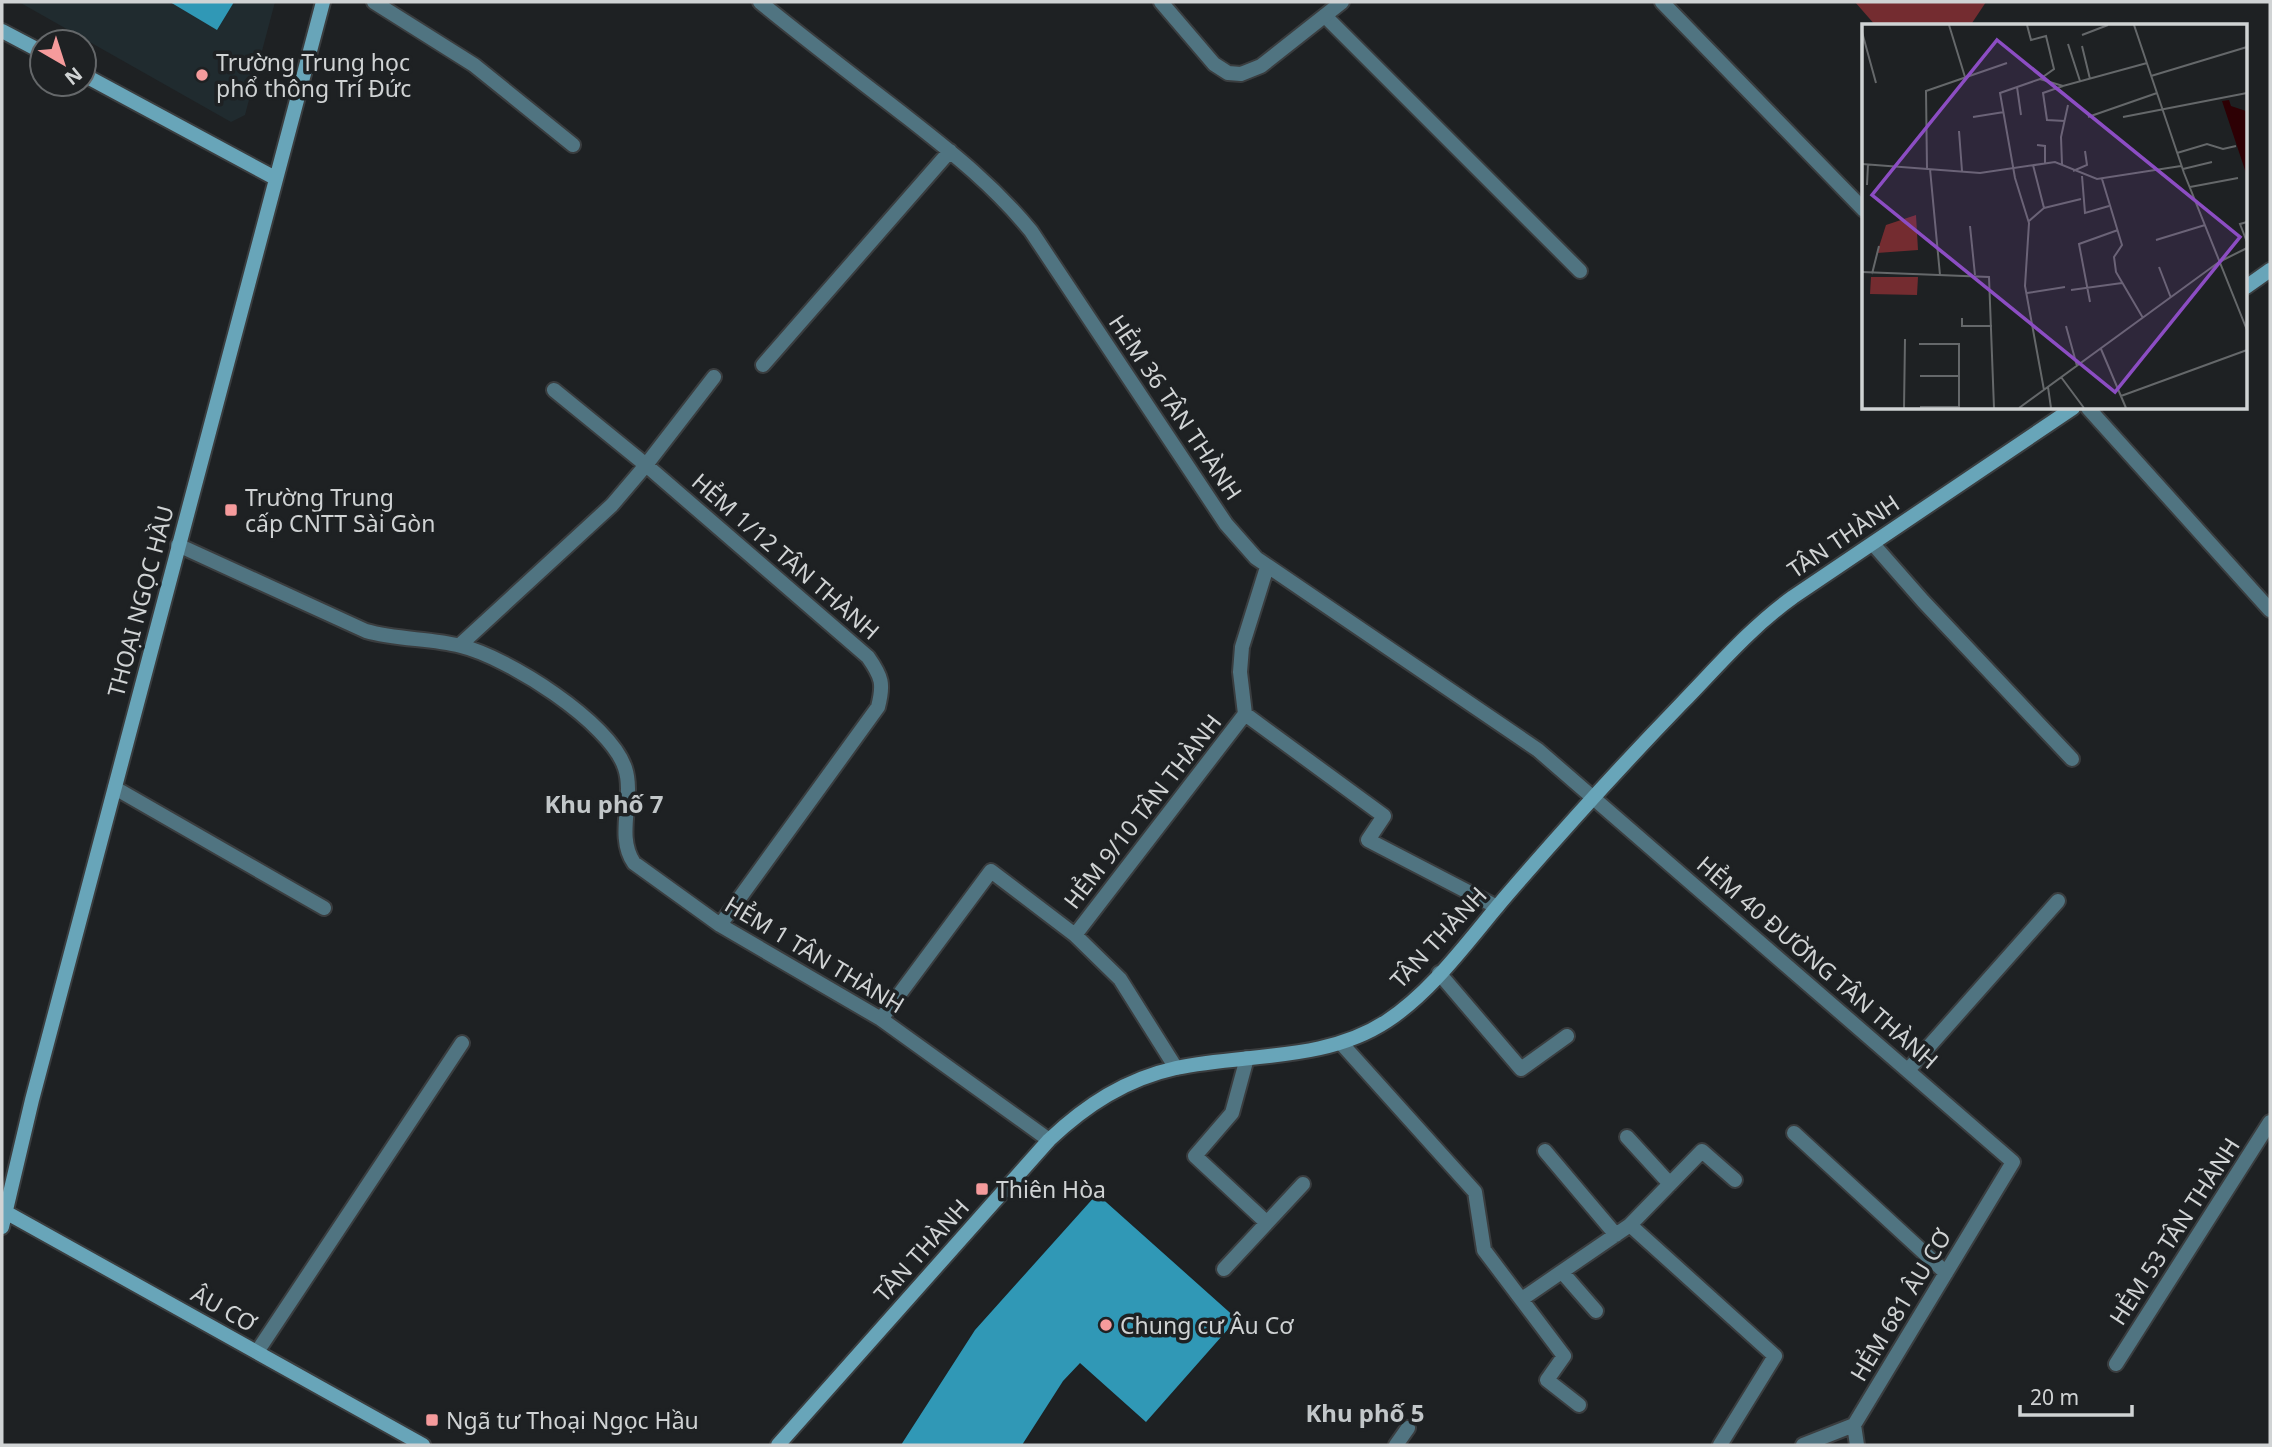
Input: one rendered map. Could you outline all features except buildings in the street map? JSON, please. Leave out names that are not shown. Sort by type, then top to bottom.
[{"type":"street","name":"THOẠI NGỌC HẦU","points":[[3,1216],[323,2]]},
{"type":"street","points":[[374,2],[474,65],[573,145]]},
{"type":"street","name":"HẺM 36 TÂN THÀNH","points":[[760,2],[950,151],[989,184],[1031,231],[1226,524],[1245,547],[1267,567],[1538,750],[1592,797]]},
{"type":"street","points":[[1161,2],[1214,64],[1227,73],[1234,74],[1261,66],[1342,2]]},
{"type":"street","points":[[1662,2],[1862,208]]},
{"type":"street","points":[[1325,16],[1580,271]]},
{"type":"street","points":[[2,30],[28,44]]},
{"type":"street","points":[[98,83],[275,178]]},
{"type":"street","points":[[763,365],[950,151]]},
{"type":"street","points":[[2248,286],[2270,270]]},
{"type":"street","points":[[178,545],[366,631],[383,636],[460,645],[612,505],[646,466],[714,377]]},
{"type":"street","name":"HẺM 1/12 TÂN THÀNH","points":[[554,390],[868,657],[879,673],[883,689],[877,707],[720,925]]},
{"type":"street","name":"TÂN THÀNH","points":[[778,1445],[1049,1140],[1075,1115],[1118,1088],[1176,1068],[1320,1049],[1341,1043],[1388,1021],[1439,973],[1592,797],[1756,626],[2064,410]]},
{"type":"street","points":[[2090,410],[2270,610]]},
{"type":"street","points":[[1873,544],[2072,759]]},
{"type":"street","points":[[1267,567],[1242,647],[1240,672],[1245,714],[1384,816],[1368,840],[1497,907]]},
{"type":"street","name":"HẺM 1 TÂN THÀNH","points":[[460,645],[500,659],[539,682],[615,749],[626,770],[628,854],[634,863],[720,925],[881,1019],[1049,1140]]},
{"type":"street","name":"HẺM 9/10 TÂN THÀNH","points":[[1075,935],[1245,714]]},
{"type":"street","points":[[115,788],[324,908]]},
{"type":"street","name":"HẺM 40 ĐƯỜNG TÂN THÀNH","points":[[1592,797],[2013,1162]]},
{"type":"street","points":[[881,1019],[991,872],[1075,935],[1119,979],[1176,1068]]},
{"type":"street","points":[[1908,1070],[2059,901]]},
{"type":"street","points":[[1439,973],[1521,1069],[1567,1036]]},
{"type":"street","points":[[257,1352],[462,1043]]},
{"type":"street","points":[[1341,1043],[1475,1192],[1484,1250],[1564,1356],[1547,1380],[1579,1405]]},
{"type":"street","points":[[1247,1058],[1232,1113],[1195,1156],[1266,1222]]},
{"type":"street","name":"HẺM 53 TÂN THÀNH","points":[[2116,1364],[2270,1122]]},
{"type":"street","points":[[1794,1133],[1946,1273]]},
{"type":"street","points":[[1627,1137],[1670,1184]]},
{"type":"street","points":[[1545,1151],[1616,1235]]},
{"type":"street","points":[[1522,1300],[1630,1225],[1702,1151],[1735,1180]]},
{"type":"street","name":"HẺM 681 ÂU CƠ","points":[[1854,1425],[2013,1162]]},
{"type":"street","points":[[1224,1269],[1303,1184]]},
{"type":"street","name":"ÂU CƠ","points":[[3,1216],[257,1352],[423,1445]]},
{"type":"street","points":[[1630,1225],[1775,1356],[1720,1445]]},
{"type":"street","points":[[1562,1272],[1596,1311]]},
{"type":"street","points":[[1803,1445],[1854,1425],[1857,1445]]},
{"type":"street","points":[[1396,1445],[1408,1428]]},
{"type":"shaded area","name":"Trường Trung học phổ thông Trí Đức","points":[[19,2],[275,2],[245,115],[231,122],[98,47],[98,28],[65,28]]},
{"type":"shaded area","points":[[1855,2],[1986,2],[1971,24],[1874,24]]},
{"type":"place","name":"Trường Trung học phổ thông Trí Đức","points":[[202,75]]},
{"type":"place","name":"Trường Trung cấp CNTT Sài Gòn","points":[[231,510]]},
{"type":"place","name":"Thiên Hòa","points":[[982,1189]]},
{"type":"place","name":"Chung cư Âu Cơ","points":[[1106,1325]]},
{"type":"place","name":"Ngã tư Thoại Ngọc Hầu","points":[[432,1420]]},
{"type":"district","name":"Khu phố 7","points":[[604,803]]},
{"type":"district","name":"Khu phố 5","points":[[1365,1412]]}]
